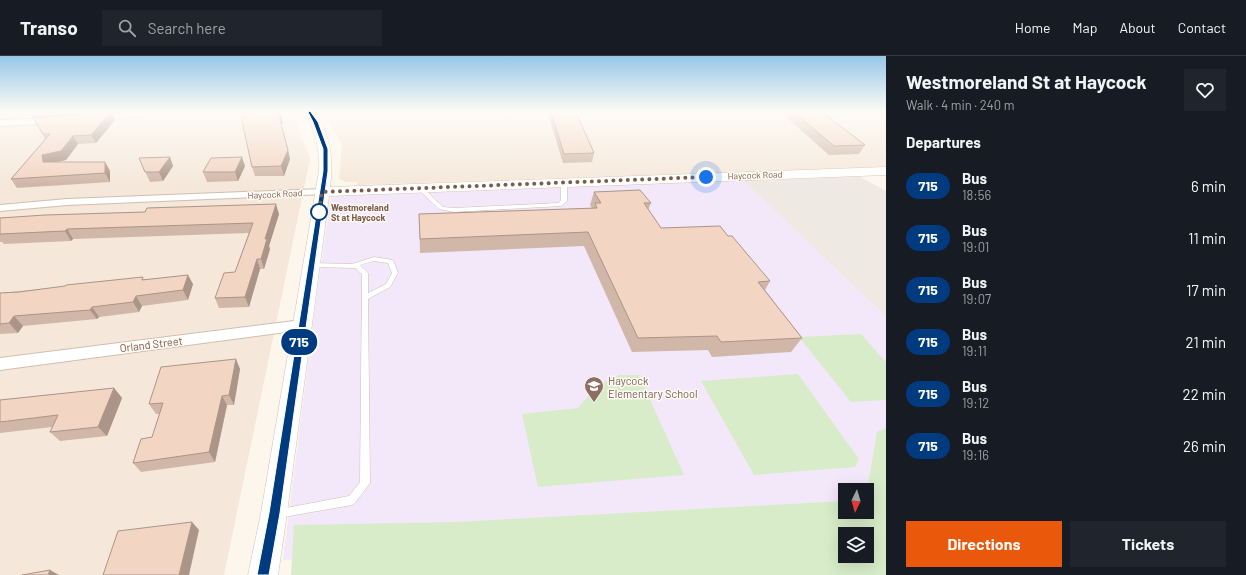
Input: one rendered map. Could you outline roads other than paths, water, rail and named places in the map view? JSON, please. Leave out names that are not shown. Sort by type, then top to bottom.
[{"type":"main road","points":[[263,575],[274,513],[326,171],[326,149],[321,136]]},
{"type":"main road","name":"Haycock Road","points":[[322,192],[419,187],[886,171]]},
{"type":"street","name":"Haycock Road","points":[[0,208],[67,202],[322,192]]},
{"type":"street","name":"Orland Street","points":[[0,364],[302,325]]},
{"type":"lane","points":[[419,187],[442,208],[454,210],[559,205],[564,201],[564,182]]},
{"type":"lane","points":[[351,266],[374,259],[391,261],[395,273],[388,285],[365,298]]},
{"type":"lane","points":[[274,513],[352,500],[365,483],[365,273],[357,266],[311,265]]},
{"type":"place","name":"Westmoreland St at Haycock","points":[[319,212]]},
{"type":"place","name":"Haycock Elementary School","points":[[594,403]]}]
